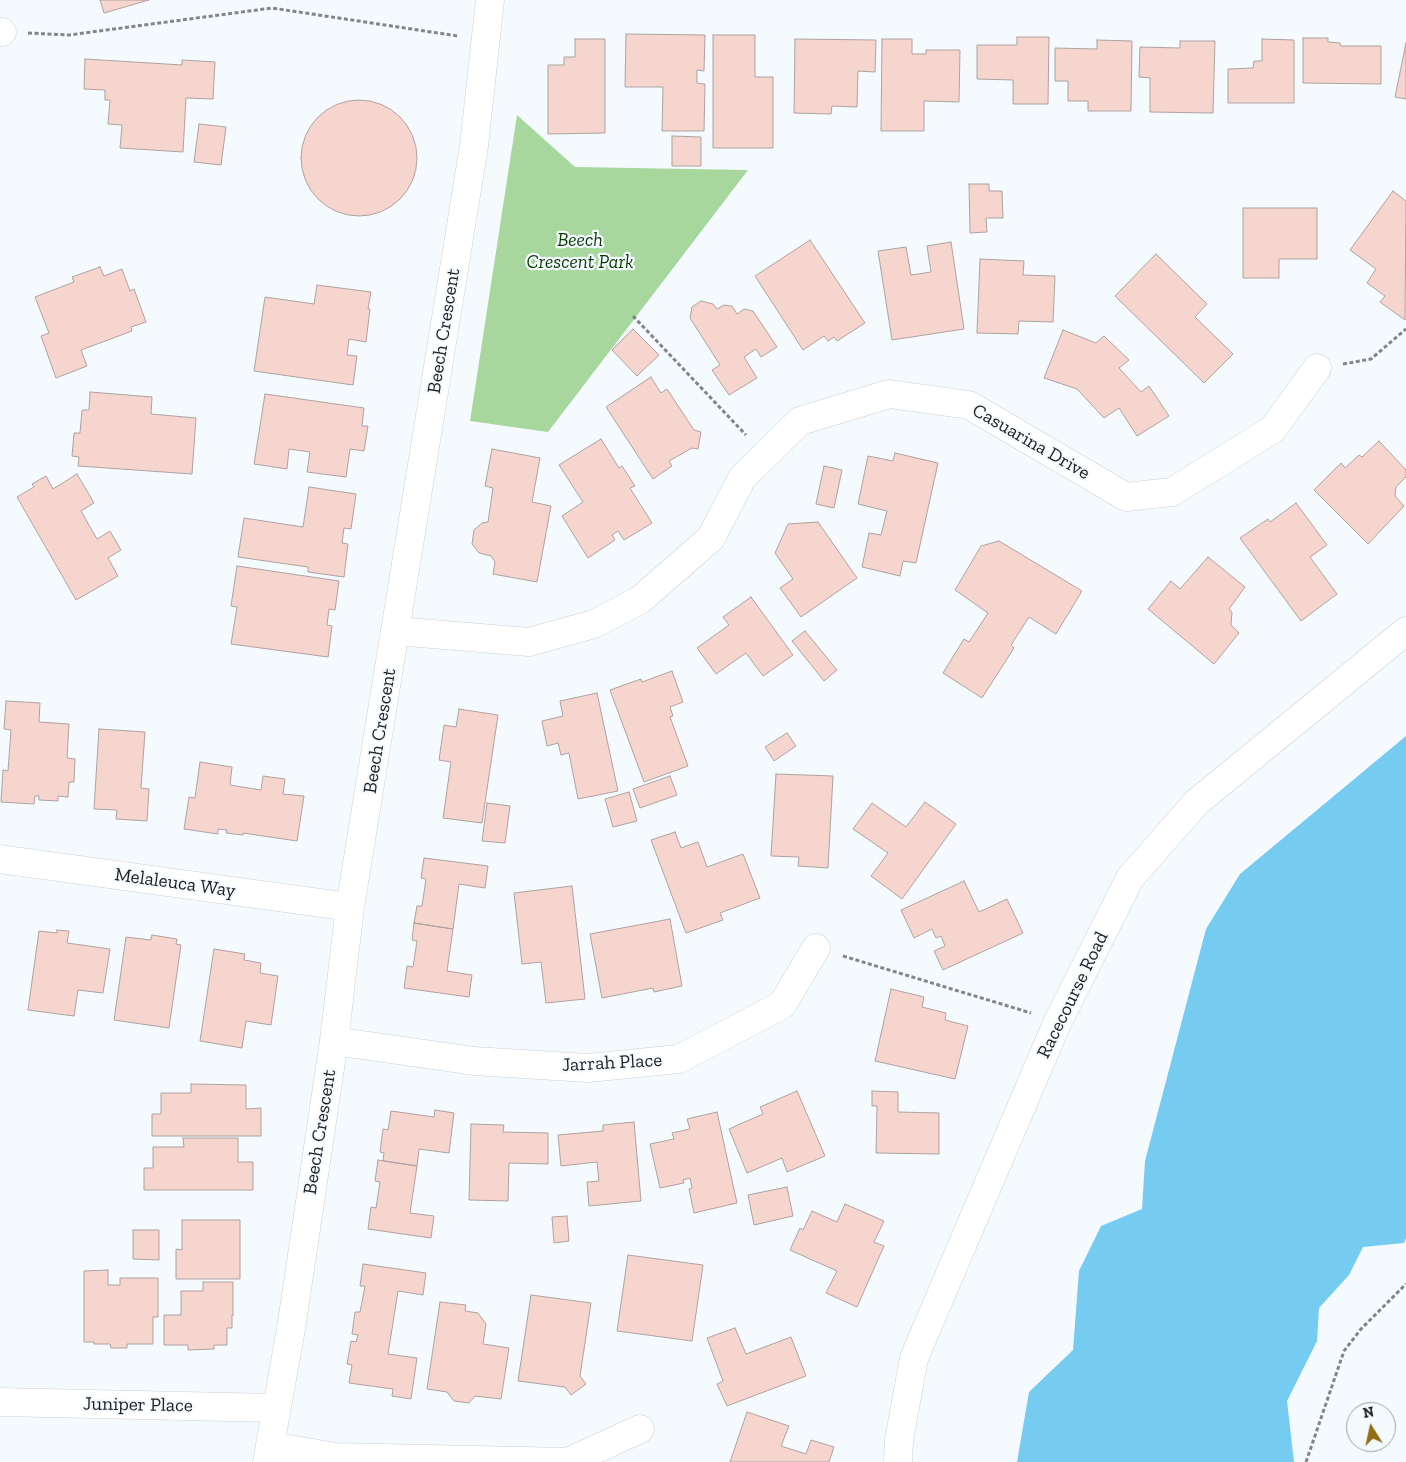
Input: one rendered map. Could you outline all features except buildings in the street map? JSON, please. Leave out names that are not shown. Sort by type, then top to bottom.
[{"type":"street","name":"Beech Crescent","points":[[269,1454],[291,1330],[334,1041],[350,907],[474,146],[490,0]]},
{"type":"street","name":"Casuarina Drive","points":[[396,631],[529,642],[594,624],[640,600],[711,538],[742,478],[800,421],[889,394],[969,405],[1126,498],[1172,492],[1273,429],[1317,368]]},
{"type":"street","name":"Racecourse Road","points":[[898,1462],[899,1440],[914,1358],[1058,1021],[1130,878],[1197,802],[1406,631]]},
{"type":"street","name":"Melaleuca Way","points":[[0,859],[350,907]]},
{"type":"street","name":"Jarrah Place","points":[[334,1041],[474,1061],[588,1068],[678,1059],[782,1004],[816,948]]},
{"type":"street","name":"Juniper Place","points":[[0,1402],[276,1408]]},
{"type":"street","points":[[269,1454],[568,1462],[640,1429]]},
{"type":"path","points":[[1,32],[69,35],[272,8],[486,40]]},
{"type":"path","points":[[633,316],[766,455]]},
{"type":"path","points":[[1317,368],[1372,358],[1406,329]]},
{"type":"path","points":[[816,948],[1058,1021]]},
{"type":"path","points":[[1306,1462],[1344,1351],[1361,1329],[1406,1284]]},
{"type":"green space","name":"Beech Crescent Park","points":[[517,115],[575,167],[748,170],[548,432],[470,421]]},
{"type":"water","points":[[1406,736],[1406,1238],[1404,1243],[1363,1247],[1349,1275],[1319,1308],[1317,1341],[1287,1401],[1294,1462],[1017,1462],[1029,1392],[1073,1350],[1079,1271],[1101,1226],[1142,1209],[1145,1161],[1206,929],[1240,874]]}]
